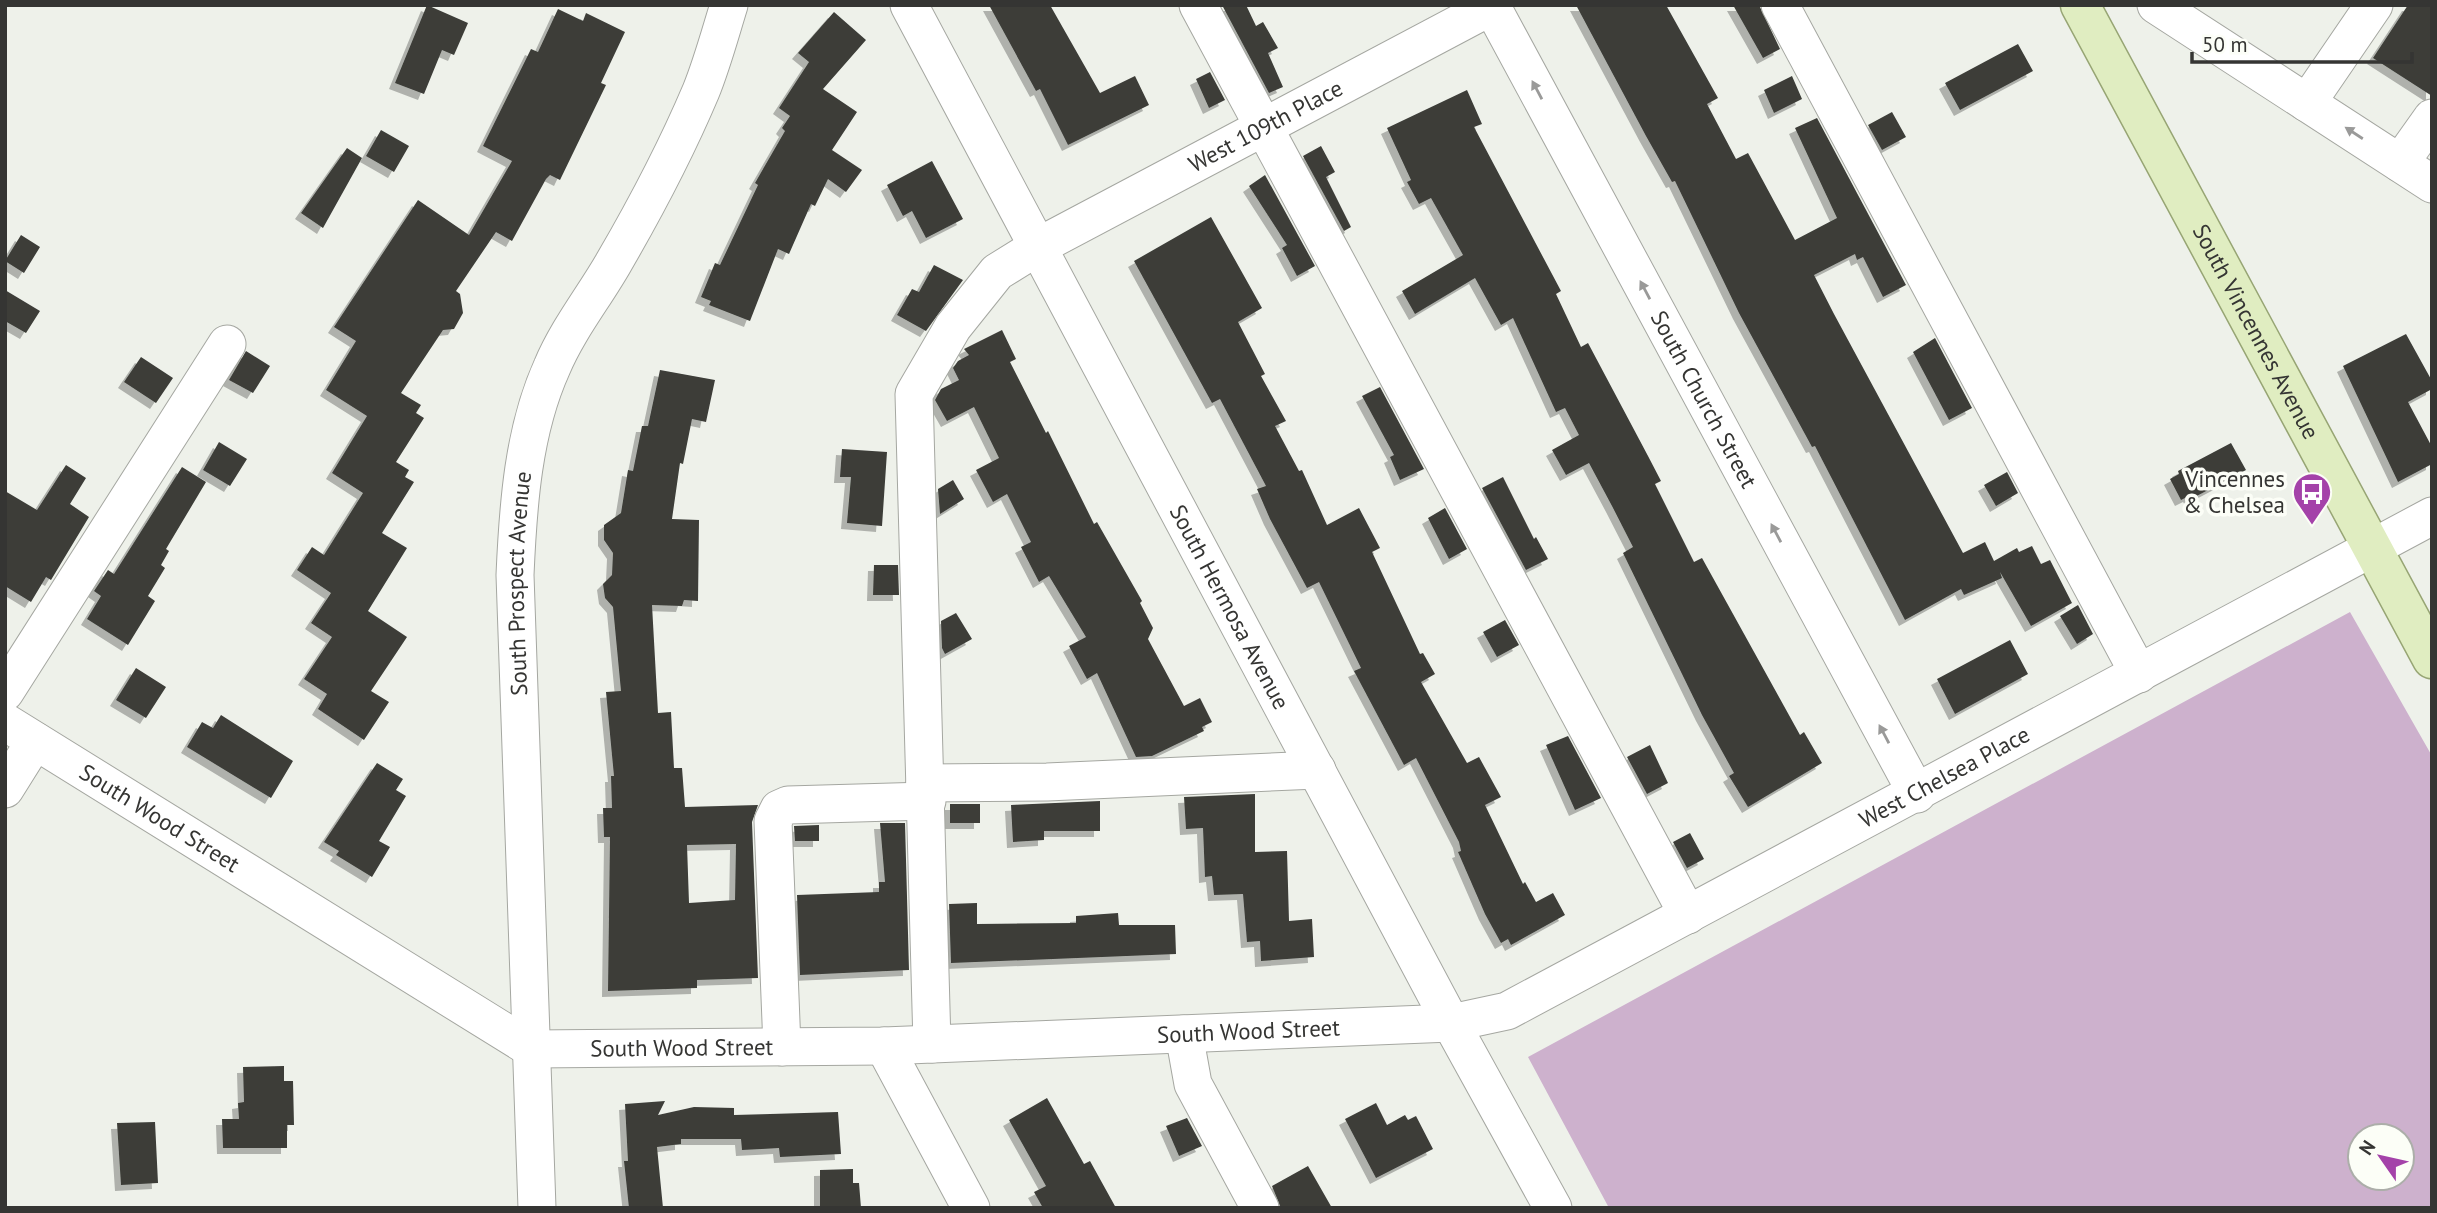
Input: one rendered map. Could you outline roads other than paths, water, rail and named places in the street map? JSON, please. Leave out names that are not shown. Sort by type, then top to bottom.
[{"type":"main road","name":"South Vincennes Avenue","points":[[2080,5],[2432,659]]},
{"type":"street","name":"South Prospect Avenue","points":[[537,1208],[515,575],[517,519],[537,408],[551,367],[654,190],[701,90],[729,5]]},
{"type":"street","name":"South Hermosa Avenue","points":[[909,5],[1552,1208]]},
{"type":"street","points":[[1198,5],[1688,915]]},
{"type":"street","points":[[1780,5],[2139,674]]},
{"type":"street","points":[[2156,5],[2432,184]]},
{"type":"street","points":[[2307,103],[2374,5]]},
{"type":"street","name":"West 109th Place","points":[[932,1045],[914,394],[953,327],[997,272],[1039,246],[1493,6]]},
{"type":"street","name":"South Church Street","points":[[1493,6],[1917,794]]},
{"type":"street","points":[[2400,163],[2432,118]]},
{"type":"street","points":[[5,692],[227,344]]},
{"type":"street","name":"West Chelsea Place","points":[[1451,1023],[1507,1012],[2432,516]]},
{"type":"street","name":"South Wood Street","points":[[20,731],[533,1049],[932,1045],[1451,1023]]},
{"type":"street","points":[[5,789],[20,731]]},
{"type":"street","points":[[782,1047],[773,821],[779,809],[788,805],[1047,782],[1317,770]]},
{"type":"street","points":[[1184,1034],[1193,1084],[1260,1208]]},
{"type":"street","points":[[884,1046],[971,1208]]},
{"type":"place","name":"Vincennes & Chelsea","points":[[2312,526]]}]
